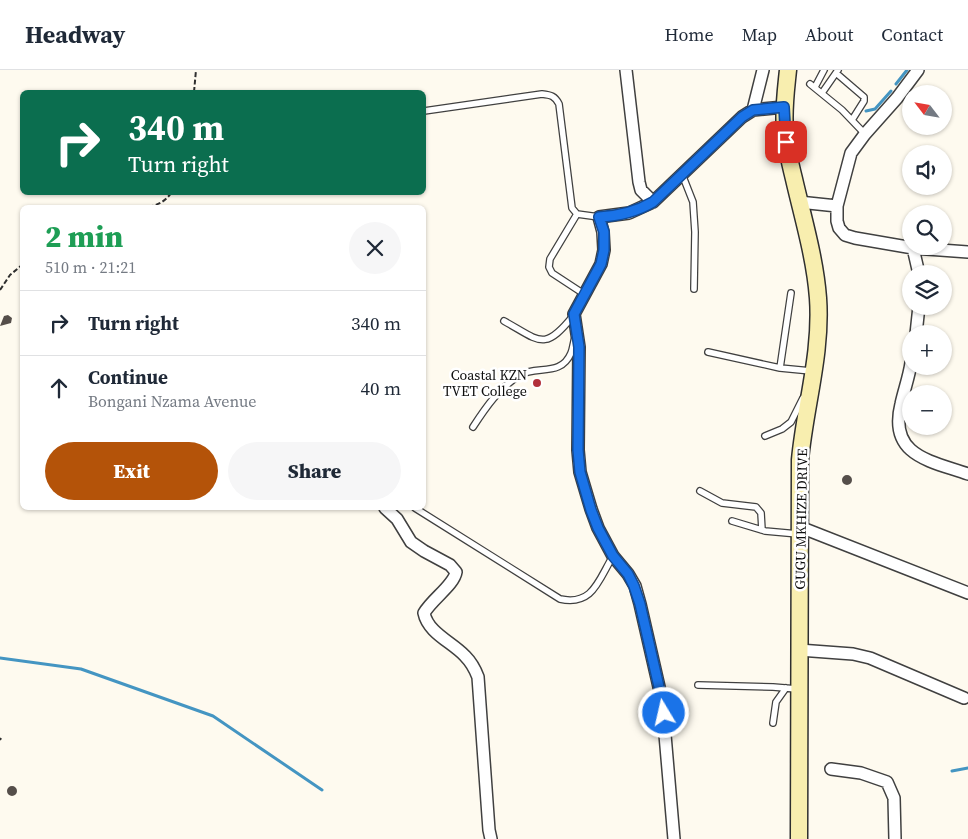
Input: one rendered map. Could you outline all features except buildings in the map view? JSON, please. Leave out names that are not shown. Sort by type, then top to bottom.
[{"type":"street","points":[[626,70],[639,182],[641,190],[653,202]]},
{"type":"street","points":[[753,110],[763,70]]},
{"type":"street","name":"GUGU MKHIZE DRIVE","points":[[788,70],[784,107],[785,131],[788,152],[814,264],[819,322],[814,372],[802,434],[800,460],[799,650],[792,689],[799,839]]},
{"type":"street","points":[[902,246],[855,238],[845,234],[839,228],[837,221],[837,206],[850,153],[897,98],[918,70]]},
{"type":"street","points":[[674,839],[662,700],[640,604],[628,574],[613,556],[591,510],[580,472],[578,450],[579,347],[574,314],[594,279],[602,257],[604,232],[599,217],[630,213],[653,202],[732,126],[753,110],[784,107]]},
{"type":"street","points":[[799,202],[837,206]]},
{"type":"street","points":[[952,251],[968,252]]},
{"type":"street","points":[[908,375],[900,405],[898,424],[900,436],[909,448],[922,459],[968,474]]},
{"type":"street","points":[[387,510],[397,519],[411,542],[450,565],[456,572],[453,581],[436,597],[424,613],[427,623],[465,655],[473,665],[478,677],[491,839]]},
{"type":"street","points":[[800,530],[968,593]]},
{"type":"street","points":[[799,650],[853,654],[870,658],[964,698]]},
{"type":"street","points":[[831,769],[861,773],[887,782],[894,798],[895,839]]},
{"type":"lane","points":[[824,70],[812,86],[852,120],[865,134]]},
{"type":"lane","points":[[822,93],[837,72],[864,97],[864,101],[852,120]]},
{"type":"lane","points":[[426,111],[542,94],[551,95],[559,104],[572,208],[577,214],[599,217]]},
{"type":"lane","points":[[682,174],[693,202],[695,232],[694,289]]},
{"type":"lane","points":[[577,214],[550,259],[549,267],[552,273],[584,294]]},
{"type":"lane","points":[[780,368],[791,293]]},
{"type":"lane","points":[[504,321],[535,338],[545,340],[553,338],[560,332],[574,314]]},
{"type":"lane","points":[[472,427],[488,403],[507,384],[522,374],[533,370],[554,369],[564,363],[570,354],[577,332]]},
{"type":"lane","points":[[708,352],[780,368],[814,372]]},
{"type":"lane","points":[[765,436],[782,429],[791,422],[805,395],[810,392]]},
{"type":"lane","points":[[700,491],[722,503],[756,507],[761,513],[762,530]]},
{"type":"lane","points":[[418,510],[560,599],[570,601],[582,599],[590,594],[613,556]]},
{"type":"lane","points":[[732,522],[762,530],[800,530]]},
{"type":"lane","points":[[698,685],[792,689]]},
{"type":"lane","points":[[773,723],[776,702],[792,689]]},
{"type":"path","points":[[194,90],[196,70]]},
{"type":"path","points":[[158,205],[166,201],[170,195]]},
{"type":"path","points":[[0,290],[10,275],[20,267]]},
{"type":"waterway","points":[[896,84],[907,70]]},
{"type":"waterway","points":[[866,111],[875,109],[891,91]]},
{"type":"waterway","points":[[0,658],[81,669],[213,716],[322,790]]},
{"type":"waterway","points":[[952,771],[968,768]]},
{"type":"place","name":"Coastal KZN TVET College","points":[[537,383]]},
{"type":"route","points":[[664,713],[640,604],[634,586],[628,574],[613,556],[598,528],[580,472],[578,450],[579,347],[574,314],[601,264],[604,250],[604,232],[599,217],[630,213],[653,202],[732,126],[753,110],[784,107],[786,142]]}]
